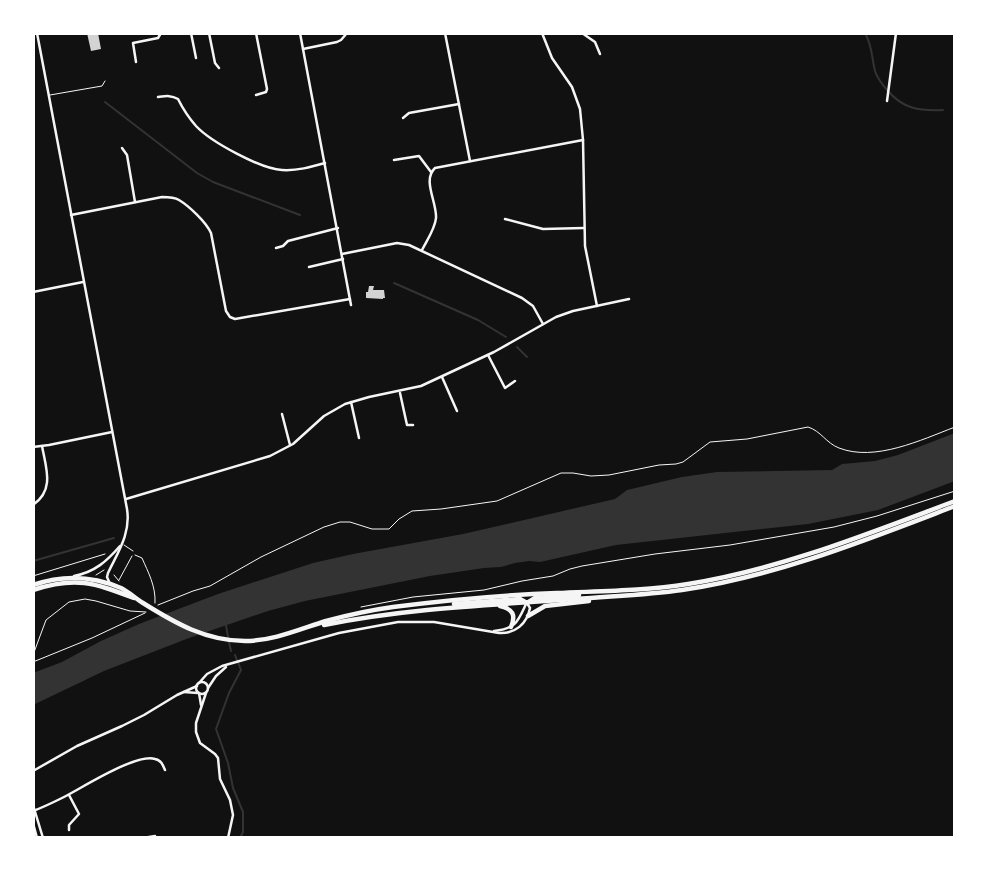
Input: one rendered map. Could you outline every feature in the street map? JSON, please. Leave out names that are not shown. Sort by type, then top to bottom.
[{"type":"highway","points":[[527,603],[535,598],[689,584],[773,566],[955,503]]},
{"type":"highway","points":[[315,626],[394,613],[635,595],[702,587],[765,573],[844,548],[955,503]]},
{"type":"highway","points":[[33,585],[70,577],[110,584],[198,633],[218,639],[241,641],[267,639],[348,615],[379,609],[518,595],[614,591]]},
{"type":"highway","points":[[33,590],[57,584],[84,583],[107,587],[141,602]]},
{"type":"highway","points":[[528,616],[545,606],[635,595]]},
{"type":"highway","points":[[433,603],[520,599],[527,603]]},
{"type":"highway","points":[[496,605],[512,611],[514,618],[511,626]]},
{"type":"street","points":[[37,33],[126,499],[128,523],[122,544],[108,573],[110,584]]},
{"type":"street","points":[[136,62],[133,43],[158,38],[161,33]]},
{"type":"street","points":[[191,33],[196,58]]},
{"type":"street","points":[[209,33],[215,64],[219,68]]},
{"type":"street","points":[[256,33],[267,89],[263,94],[256,95]]},
{"type":"street","points":[[300,33],[351,305]]},
{"type":"street","points":[[303,49],[337,42],[346,33]]},
{"type":"street","points":[[445,33],[470,161]]},
{"type":"street","points":[[542,33],[552,58],[570,82],[582,120],[585,246],[597,306]]},
{"type":"street","points":[[582,33],[595,42],[600,54]]},
{"type":"street","points":[[887,101],[896,33]]},
{"type":"street","points":[[158,97],[178,99],[195,125],[208,137],[272,169],[285,171],[325,163]]},
{"type":"street","points":[[402,118],[410,113],[459,104]]},
{"type":"street","points":[[422,250],[435,224],[436,215],[429,180],[431,172],[438,167],[583,140]]},
{"type":"street","points":[[122,148],[127,155],[135,202]]},
{"type":"street","points":[[394,160],[419,156],[431,172]]},
{"type":"street","points":[[71,215],[162,197],[175,198],[205,223],[211,233],[226,311],[230,317],[241,319],[350,299]]},
{"type":"street","points":[[505,219],[543,229],[584,228]]},
{"type":"street","points":[[276,248],[288,241],[338,228]]},
{"type":"street","points":[[342,254],[397,243],[409,245],[525,299],[533,306],[543,324]]},
{"type":"street","points":[[309,267],[343,259]]},
{"type":"street","points":[[33,292],[83,282]]},
{"type":"street","points":[[126,499],[270,456],[290,446],[324,416],[351,402],[421,386],[573,311],[629,299]]},
{"type":"street","points":[[488,355],[505,388],[515,382]]},
{"type":"street","points":[[442,377],[457,411]]},
{"type":"street","points":[[400,392],[407,425],[413,425]]},
{"type":"street","points":[[351,402],[359,438]]},
{"type":"street","points":[[282,414],[290,446]]},
{"type":"street","points":[[33,447],[112,432]]},
{"type":"street","points":[[33,505],[44,495],[48,482],[42,446]]},
{"type":"street","points":[[70,577],[97,568],[109,560],[122,544]]},
{"type":"street","points":[[198,685],[211,671],[230,664],[340,633],[398,622],[434,622],[504,634],[522,625],[528,616],[530,605],[527,603]]},
{"type":"street","points":[[491,631],[502,630],[519,620],[527,603]]},
{"type":"street","points":[[228,838],[233,814],[220,779],[218,758],[200,743],[195,729],[208,688],[216,676],[230,664]]},
{"type":"street","points":[[33,771],[144,715],[183,692],[205,683],[208,688]]},
{"type":"street","points":[[198,685],[201,708]]},
{"type":"street","points":[[183,692],[206,693]]},
{"type":"street","points":[[43,838],[34,809],[69,795],[95,778],[141,759],[156,759],[162,762],[165,770]]},
{"type":"street","points":[[69,795],[79,814],[69,825],[69,830]]},
{"type":"street","points":[[33,823],[37,838]]},
{"type":"street","points":[[143,838],[155,836]]},
{"type":"lane","points":[[48,95],[102,86],[105,81]]},
{"type":"lane","points":[[122,544],[133,551]]},
{"type":"path","points":[[153,608],[211,586],[261,557],[340,522],[389,530],[399,519],[412,511],[497,501],[561,473],[591,477],[676,464],[683,462],[710,442],[747,439],[808,427],[817,430],[840,448],[870,453],[909,444],[955,427]]},
{"type":"path","points":[[358,608],[413,597],[484,590],[553,576],[582,566],[834,527],[955,491]]},
{"type":"path","points":[[33,576],[107,554]]},
{"type":"path","points":[[111,570],[120,582],[132,555],[142,558],[153,587],[154,604]]},
{"type":"path","points":[[33,655],[46,620],[69,602],[85,599],[130,611],[146,612],[33,662]]},
{"type":"shaded area","points":[[955,433],[955,481],[878,510],[808,524],[616,545],[540,562],[529,561],[430,576],[305,601],[189,638],[104,671],[33,705],[33,673],[62,662],[139,624],[218,594],[313,563],[463,534],[615,499],[627,490],[682,477],[717,472],[832,470],[842,464],[875,461],[898,455]]},
{"type":"building","points":[[87,33],[98,33],[101,49],[91,51]]},
{"type":"building","points":[[369,286],[374,286],[373,290],[384,290],[385,298],[366,298]]},
{"type":"waterway","points":[[865,33],[871,47],[876,74],[893,96],[912,107],[943,110]]},
{"type":"waterway","points":[[105,102],[197,173],[213,182],[300,215]]},
{"type":"waterway","points":[[394,283],[478,320],[506,337]]},
{"type":"waterway","points":[[517,347],[527,357]]},
{"type":"waterway","points":[[33,561],[114,538]]},
{"type":"waterway","points":[[226,625],[228,637]]},
{"type":"waterway","points":[[229,642],[231,651]]},
{"type":"waterway","points":[[235,655],[241,670],[216,729],[243,812],[243,832],[240,838]]}]
